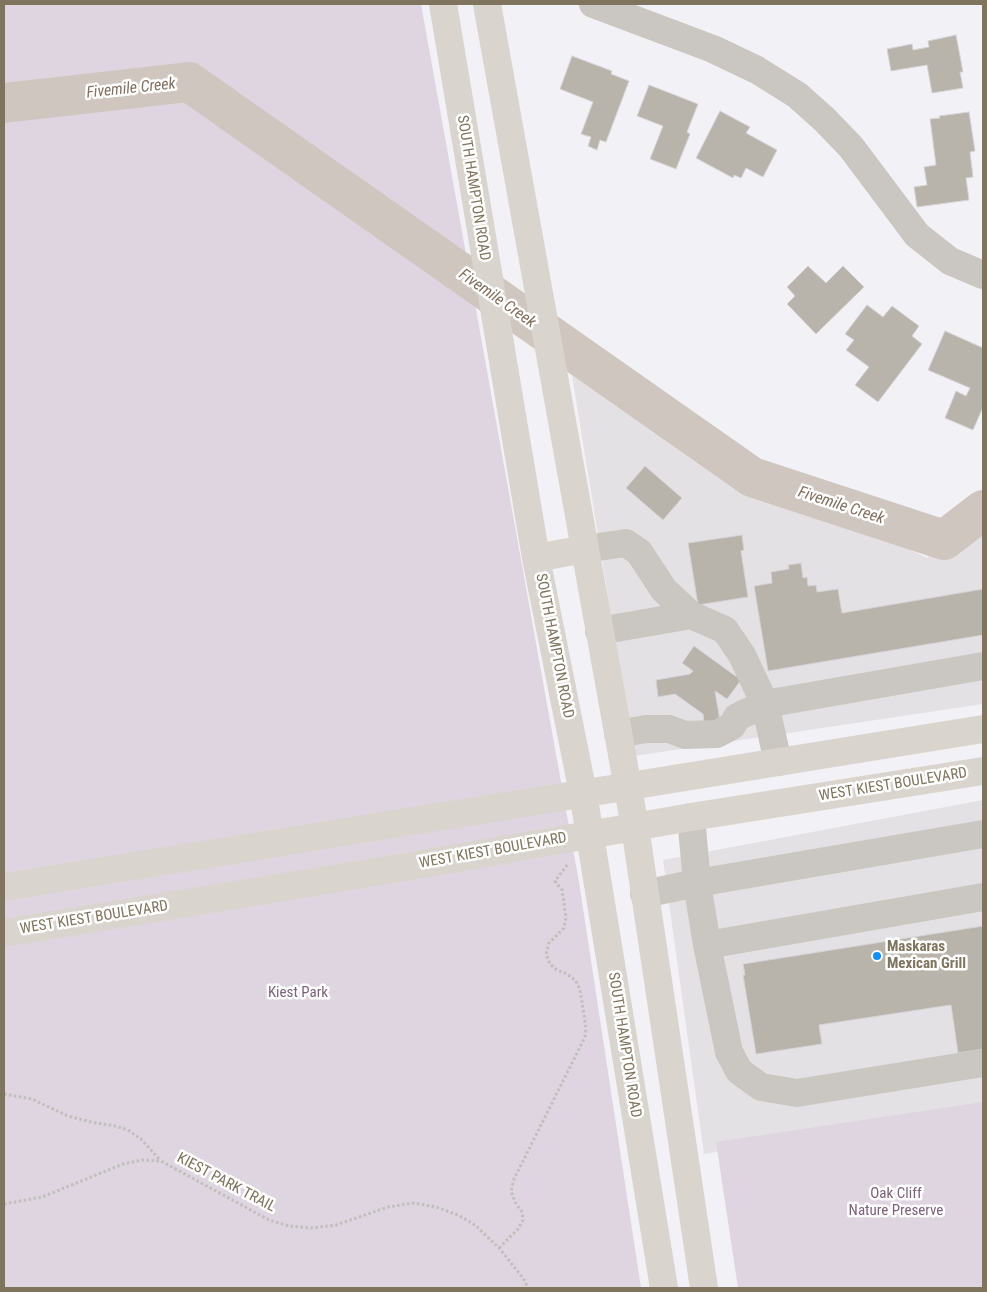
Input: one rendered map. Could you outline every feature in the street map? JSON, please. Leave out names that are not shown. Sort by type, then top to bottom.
[{"type":"main road","name":"SOUTH HAMPTON ROAD","points":[[443,4],[536,558],[583,793],[664,1288]]},
{"type":"main road","points":[[487,4],[635,827],[704,1288]]},
{"type":"main road","points":[[536,558],[584,549]]},
{"type":"main road","points":[[4,887],[983,729]]},
{"type":"main road","name":"WEST KIEST BOULEVARD","points":[[4,933],[690,817],[983,771]]},
{"type":"street","points":[[592,4],[713,49],[758,70],[797,95],[851,147],[918,235],[950,261],[983,275]]},
{"type":"street","points":[[584,549],[626,543],[640,552],[664,590],[691,615],[725,630],[742,655],[765,704],[778,762]]},
{"type":"street","points":[[599,631],[691,615]]},
{"type":"street","points":[[618,734],[669,729],[686,735],[717,734],[732,726],[737,717],[765,704],[983,666]]},
{"type":"street","points":[[690,817],[697,883],[707,945],[729,1052],[739,1071],[761,1087],[797,1093],[983,1063]]},
{"type":"street","points":[[644,894],[697,883],[983,834]]},
{"type":"street","points":[[707,945],[983,897]]},
{"type":"path","points":[[499,1248],[518,1229],[522,1220],[522,1212],[515,1202],[511,1190],[519,1165],[585,1037],[586,1028],[580,990],[576,981],[550,964],[546,954],[549,943],[564,928],[566,916],[562,890],[555,881],[568,863]]},
{"type":"path","points":[[4,1094],[32,1100],[68,1116],[128,1130],[141,1139],[161,1161]]},
{"type":"path","name":"KIEST PARK TRAIL","points":[[4,1204],[42,1197],[123,1164],[143,1160],[161,1161],[269,1220],[289,1226],[311,1228],[336,1225],[388,1207],[414,1203],[436,1207],[458,1215],[476,1225],[499,1248],[523,1278],[528,1288]]},
{"type":"shaded area","points":[[563,320],[625,379],[701,442],[927,558],[983,509],[983,704],[634,756]]},
{"type":"shaded area","points":[[983,800],[983,1107],[704,1154],[663,860]]},
{"type":"green space","name":"Kiest Park","points":[[4,4],[421,4],[579,882],[641,1288],[4,1288]]},
{"type":"green space","name":"Oak Cliff Nature Preserve","points":[[983,1102],[983,1288],[738,1288],[716,1142]]},
{"type":"building","points":[[956,35],[963,72],[960,72],[963,88],[932,93],[927,65],[891,71],[887,49],[912,44],[913,50],[929,47],[928,41]]},
{"type":"building","points":[[572,56],[612,71],[611,74],[629,81],[606,142],[600,140],[597,150],[588,146],[591,137],[581,134],[593,102],[560,89]]},
{"type":"building","points":[[649,85],[698,104],[687,132],[690,134],[676,169],[650,159],[663,126],[637,116]]},
{"type":"building","points":[[720,111],[750,127],[746,133],[777,150],[763,177],[746,168],[741,178],[734,175],[733,178],[696,158]]},
{"type":"building","points":[[969,112],[975,151],[970,152],[973,177],[966,178],[969,200],[917,207],[914,187],[927,185],[924,167],[936,165],[930,119]]},
{"type":"building","points":[[808,266],[826,283],[843,266],[864,287],[816,334],[787,304],[795,296],[787,287]]},
{"type":"building","points":[[867,305],[883,317],[892,306],[919,326],[912,336],[922,344],[878,402],[855,385],[869,367],[846,350],[854,340],[845,334]]},
{"type":"building","points":[[945,331],[983,348],[983,407],[973,430],[945,418],[956,391],[966,396],[970,388],[928,370]]},
{"type":"building","points":[[645,466],[682,498],[663,520],[626,488]]},
{"type":"building","points":[[742,535],[744,550],[741,551],[748,597],[698,605],[688,543]]},
{"type":"building","points":[[801,563],[803,578],[807,577],[808,586],[816,585],[817,592],[838,589],[842,613],[983,589],[983,635],[768,671],[754,586],[772,583],[771,572],[789,569],[788,565]]},
{"type":"building","points":[[694,646],[741,680],[727,699],[715,691],[721,727],[705,729],[703,714],[675,694],[658,697],[656,680],[690,674],[693,671],[682,663]]},
{"type":"building","points":[[983,926],[983,1049],[958,1053],[951,1005],[819,1025],[822,1044],[756,1054],[743,975],[745,975],[743,964]]},
{"type":"waterway","name":"Fivemile Creek","points":[[4,103],[189,82],[752,477],[944,540],[983,510]]},
{"type":"place","name":"Maskaras Mexican Grill","points":[[877,956]]}]
